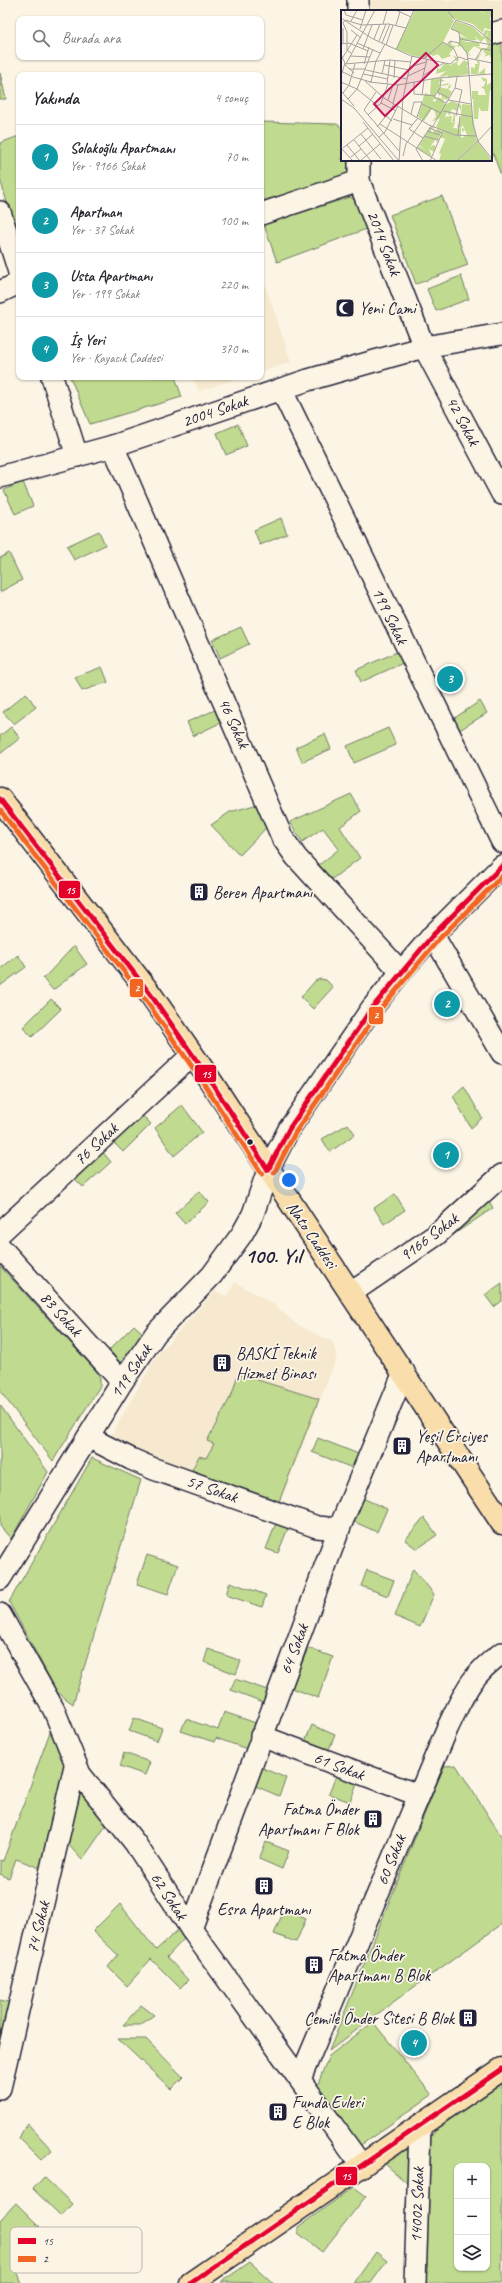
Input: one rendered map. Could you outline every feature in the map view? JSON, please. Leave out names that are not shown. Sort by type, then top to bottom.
[{"type":"main road","name":"Nato Caddesi","points":[[0,799],[151,995],[404,1372],[502,1523]]},
{"type":"main road","points":[[191,2283],[420,2127],[502,2069]]},
{"type":"street","points":[[492,34],[502,31]]},
{"type":"street","name":"2014 Sokak","points":[[359,161],[359,181],[424,347]]},
{"type":"street","points":[[264,213],[359,181]]},
{"type":"street","points":[[0,212],[16,263]]},
{"type":"street","points":[[0,292],[16,284]]},
{"type":"street","name":"2004 Sokak","points":[[0,477],[113,446],[281,389],[424,347],[502,334]]},
{"type":"street","name":"42 Sokak","points":[[424,347],[502,494]]},
{"type":"street","points":[[53,380],[77,456]]},
{"type":"street","name":"199 Sokak","points":[[281,389],[502,842]]},
{"type":"street","name":"46 Sokak","points":[[113,446],[282,837],[296,857],[401,972]]},
{"type":"street","name":"119 Sokak","points":[[0,1579],[122,1382],[156,1333],[212,1275],[225,1259],[253,1214],[268,1170],[289,1129],[302,1108],[401,972],[433,935],[502,866]]},
{"type":"street","points":[[433,935],[502,1053]]},
{"type":"street","name":"76 Sokak","points":[[0,1233],[192,1055]]},
{"type":"street","name":"9166 Sokak","points":[[351,1293],[436,1235],[502,1175]]},
{"type":"street","name":"83 Sokak","points":[[0,1247],[122,1382]]},
{"type":"street","name":"64 Sokak","points":[[191,1929],[261,1736],[339,1529],[404,1372]]},
{"type":"street","name":"57 Sokak","points":[[88,1437],[130,1459],[154,1469],[317,1527],[339,1529]]},
{"type":"street","name":"62 Sokak","points":[[0,1614],[54,1710],[75,1766],[84,1781],[135,1843],[191,1929],[362,2166]]},
{"type":"street","name":"60 Sokak","points":[[300,2079],[418,1795],[468,1686],[481,1669],[502,1653]]},
{"type":"street","name":"61 Sokak","points":[[261,1736],[418,1795]]},
{"type":"street","name":"74 Sokak","points":[[0,2088],[75,1766]]},
{"type":"street","name":"14002 Sokak","points":[[415,2283],[420,2127]]},
{"type":"shaded area","points":[[371,0],[502,0],[502,18],[492,20],[492,10],[371,10]]},
{"type":"shaded area","points":[[264,281],[291,362],[264,371]]},
{"type":"shaded area","points":[[194,380],[234,380],[199,391]]},
{"type":"shaded area","points":[[235,1282],[274,1304],[296,1324],[333,1342],[337,1357],[279,1506],[109,1439],[157,1355],[215,1291],[227,1296]]},
{"type":"green space","points":[[502,43],[502,178],[492,151],[492,46]]},
{"type":"green space","points":[[0,73],[6,99],[0,99]]},
{"type":"green space","points":[[264,122],[337,124],[341,127],[341,161],[347,161],[349,176],[264,200]]},
{"type":"green space","points":[[16,137],[15,229],[0,179],[0,143]]},
{"type":"green space","points":[[442,196],[468,265],[416,284],[390,215]]},
{"type":"green space","points":[[350,197],[355,200],[369,228],[277,262],[264,225]]},
{"type":"green space","points":[[461,276],[469,299],[436,311],[427,289]]},
{"type":"green space","points":[[71,380],[176,380],[182,397],[90,424]]},
{"type":"green space","points":[[238,424],[247,446],[226,455],[217,433]]},
{"type":"green space","points":[[23,482],[33,506],[15,514],[4,490]]},
{"type":"green space","points":[[281,518],[287,534],[260,545],[254,530]]},
{"type":"green space","points":[[99,531],[105,545],[74,560],[67,546]]},
{"type":"green space","points":[[9,553],[22,580],[0,592],[0,558]]},
{"type":"green space","points":[[241,627],[249,644],[220,658],[212,640]]},
{"type":"green space","points":[[397,652],[403,663],[361,682],[356,670]]},
{"type":"green space","points":[[102,667],[108,682],[82,691],[75,677]]},
{"type":"green space","points":[[26,693],[36,707],[14,724],[3,712]]},
{"type":"green space","points":[[480,701],[487,713],[458,731],[453,719]]},
{"type":"green space","points":[[215,710],[220,723],[193,736],[187,722]]},
{"type":"green space","points":[[11,727],[20,738],[0,754],[0,736]]},
{"type":"green space","points":[[388,728],[396,745],[354,763],[347,746]]},
{"type":"green space","points":[[325,734],[331,749],[302,762],[296,747]]},
{"type":"green space","points":[[351,794],[361,811],[340,827],[360,858],[332,879],[319,865],[339,849],[323,828],[302,842],[290,822]]},
{"type":"green space","points":[[258,804],[267,827],[240,855],[211,825],[230,812]]},
{"type":"green space","points":[[74,946],[87,964],[53,990],[43,979]]},
{"type":"green space","points":[[18,955],[26,967],[0,986],[0,969]]},
{"type":"green space","points":[[320,979],[326,980],[333,987],[313,1009],[301,997],[315,981]]},
{"type":"green space","points":[[51,999],[61,1009],[32,1037],[23,1027]]},
{"type":"green space","points":[[464,1086],[482,1118],[471,1128],[453,1096]]},
{"type":"green space","points":[[182,1105],[202,1132],[174,1156],[155,1128]]},
{"type":"green space","points":[[139,1112],[151,1124],[123,1152],[111,1140]]},
{"type":"green space","points":[[348,1124],[355,1134],[330,1152],[322,1139]]},
{"type":"green space","points":[[101,1150],[111,1162],[83,1187],[71,1175]]},
{"type":"green space","points":[[199,1191],[209,1202],[185,1224],[175,1213]]},
{"type":"green space","points":[[395,1194],[405,1210],[384,1224],[374,1208]]},
{"type":"green space","points":[[486,1201],[489,1201],[493,1208],[447,1239]]},
{"type":"green space","points":[[0,1266],[97,1372],[100,1378],[100,1386],[53,1461],[0,1391]]},
{"type":"green space","points":[[502,1283],[502,1301],[494,1307],[485,1295]]},
{"type":"green space","points":[[134,1325],[144,1334],[122,1364],[109,1350]]},
{"type":"green space","points":[[238,1374],[319,1399],[278,1504],[192,1470],[199,1456],[206,1458],[214,1444],[207,1441],[232,1394]]},
{"type":"green space","points":[[0,1405],[48,1472],[11,1539],[0,1526]]},
{"type":"green space","points":[[318,1438],[361,1455],[355,1469],[312,1452]]},
{"type":"green space","points":[[92,1458],[141,1480],[73,1704],[57,1692],[9,1602]]},
{"type":"green space","points":[[360,1497],[387,1509],[377,1532],[350,1520]]},
{"type":"green space","points":[[424,1517],[437,1535],[417,1549],[405,1540]]},
{"type":"green space","points":[[276,1523],[288,1528],[278,1553],[266,1549]]},
{"type":"green space","points":[[147,1555],[178,1565],[168,1594],[137,1584]]},
{"type":"green space","points":[[413,1569],[434,1594],[420,1627],[395,1616]]},
{"type":"green space","points":[[367,1570],[394,1580],[388,1596],[361,1586]]},
{"type":"green space","points":[[230,1582],[266,1595],[262,1607],[226,1595]]},
{"type":"green space","points":[[308,1648],[333,1657],[318,1698],[292,1688]]},
{"type":"green space","points":[[208,1649],[241,1661],[236,1674],[204,1662]]},
{"type":"green space","points":[[235,1679],[270,1691],[266,1703],[231,1690]]},
{"type":"green space","points":[[224,1712],[256,1723],[247,1749],[216,1738],[214,1742],[181,1731],[186,1719],[218,1730]]},
{"type":"green space","points":[[134,1718],[162,1728],[157,1741],[129,1731]]},
{"type":"green space","points":[[312,1725],[335,1735],[327,1754],[304,1744]]},
{"type":"green space","points":[[51,1729],[68,1765],[43,1869],[16,1859],[9,1878],[0,1874],[0,1860],[3,1861]]},
{"type":"green space","points":[[124,1753],[150,1762],[145,1775],[120,1766]]},
{"type":"green space","points":[[456,1765],[502,1837],[502,1924],[396,2000],[329,2051],[444,1766]]},
{"type":"green space","points":[[260,1767],[286,1778],[279,1796],[253,1785]]},
{"type":"green space","points":[[337,1773],[358,1782],[350,1802],[329,1794]]},
{"type":"green space","points":[[81,1791],[110,1820],[82,1860],[66,1842]]},
{"type":"green space","points":[[266,1842],[289,1851],[282,1869],[259,1859]]},
{"type":"green space","points":[[120,1904],[156,1950],[179,1929],[184,1939],[167,1957],[188,1980],[180,1988],[151,1959],[127,1986],[108,1967],[118,1955],[93,1931]]},
{"type":"green space","points":[[284,1910],[306,1919],[296,1942],[274,1934]]},
{"type":"green space","points":[[0,2000],[12,2003],[0,2055]]},
{"type":"green space","points":[[141,2005],[154,2015],[140,2025],[123,2025]]},
{"type":"green space","points":[[373,2022],[432,2095],[358,2147],[316,2089],[329,2056]]},
{"type":"green space","points":[[118,2039],[146,2039],[183,2077],[171,2089]]},
{"type":"green space","points":[[502,2084],[502,2283],[425,2283],[429,2141],[435,2130]]},
{"type":"green space","points":[[27,2123],[52,2150],[41,2160],[19,2138]]},
{"type":"green space","points":[[403,2148],[415,2155],[413,2208],[406,2207],[408,2184],[384,2163]]},
{"type":"green space","points":[[44,2177],[72,2204],[61,2216],[33,2189]]},
{"type":"green space","points":[[354,2187],[366,2196],[322,2252],[298,2233],[298,2227]]},
{"type":"green space","points":[[16,2203],[40,2227],[10,2227],[10,2273],[17,2273],[21,2283],[0,2283],[0,2220]]},
{"type":"green space","points":[[376,2252],[387,2261],[371,2283],[354,2283]]},
{"type":"green space","points":[[250,2262],[273,2283],[221,2282]]},
{"type":"transit line","name":"15","points":[[0,799],[151,995],[208,1077],[268,1170]]},
{"type":"transit line","name":"2","points":[[0,810],[145,999],[202,1081],[262,1174]]},
{"type":"transit line","name":"15","points":[[268,1170],[289,1129],[372,1008],[433,935],[502,866]]},
{"type":"transit line","name":"2","points":[[274,1173],[295,1133],[378,1012],[438,940],[502,876]]},
{"type":"transit line","name":"15","points":[[191,2283],[502,2069]]},
{"type":"place","name":"Yeni Cami","points":[[345,308]]},
{"type":"place","name":"Usta Apartmanı","points":[[450,679]]},
{"type":"place","name":"Beren Apartmanı","points":[[199,892]]},
{"type":"place","name":"Apartman","points":[[447,1004]]},
{"type":"place","name":"Solakoğlu Apartmanı","points":[[446,1155]]},
{"type":"place","name":"BASKİ Teknik Hizmet Binası","points":[[222,1363]]},
{"type":"place","name":"Yeşil Erciyes Apartmanı","points":[[402,1446]]},
{"type":"place","name":"Fatma Önder Apartmanı F Blok","points":[[373,1819]]},
{"type":"place","name":"Esra Apartmanı","points":[[264,1886]]},
{"type":"place","name":"Fatma Önder Apartmanı B Blok","points":[[314,1965]]},
{"type":"place","name":"Cemile Önder Sitesi B Blok","points":[[468,2018]]},
{"type":"place","name":"İş Yeri","points":[[414,2043]]},
{"type":"place","name":"Funda Evleri E Blok","points":[[278,2112]]},
{"type":"district","name":"100. Yıl","points":[[273,1256]]}]
